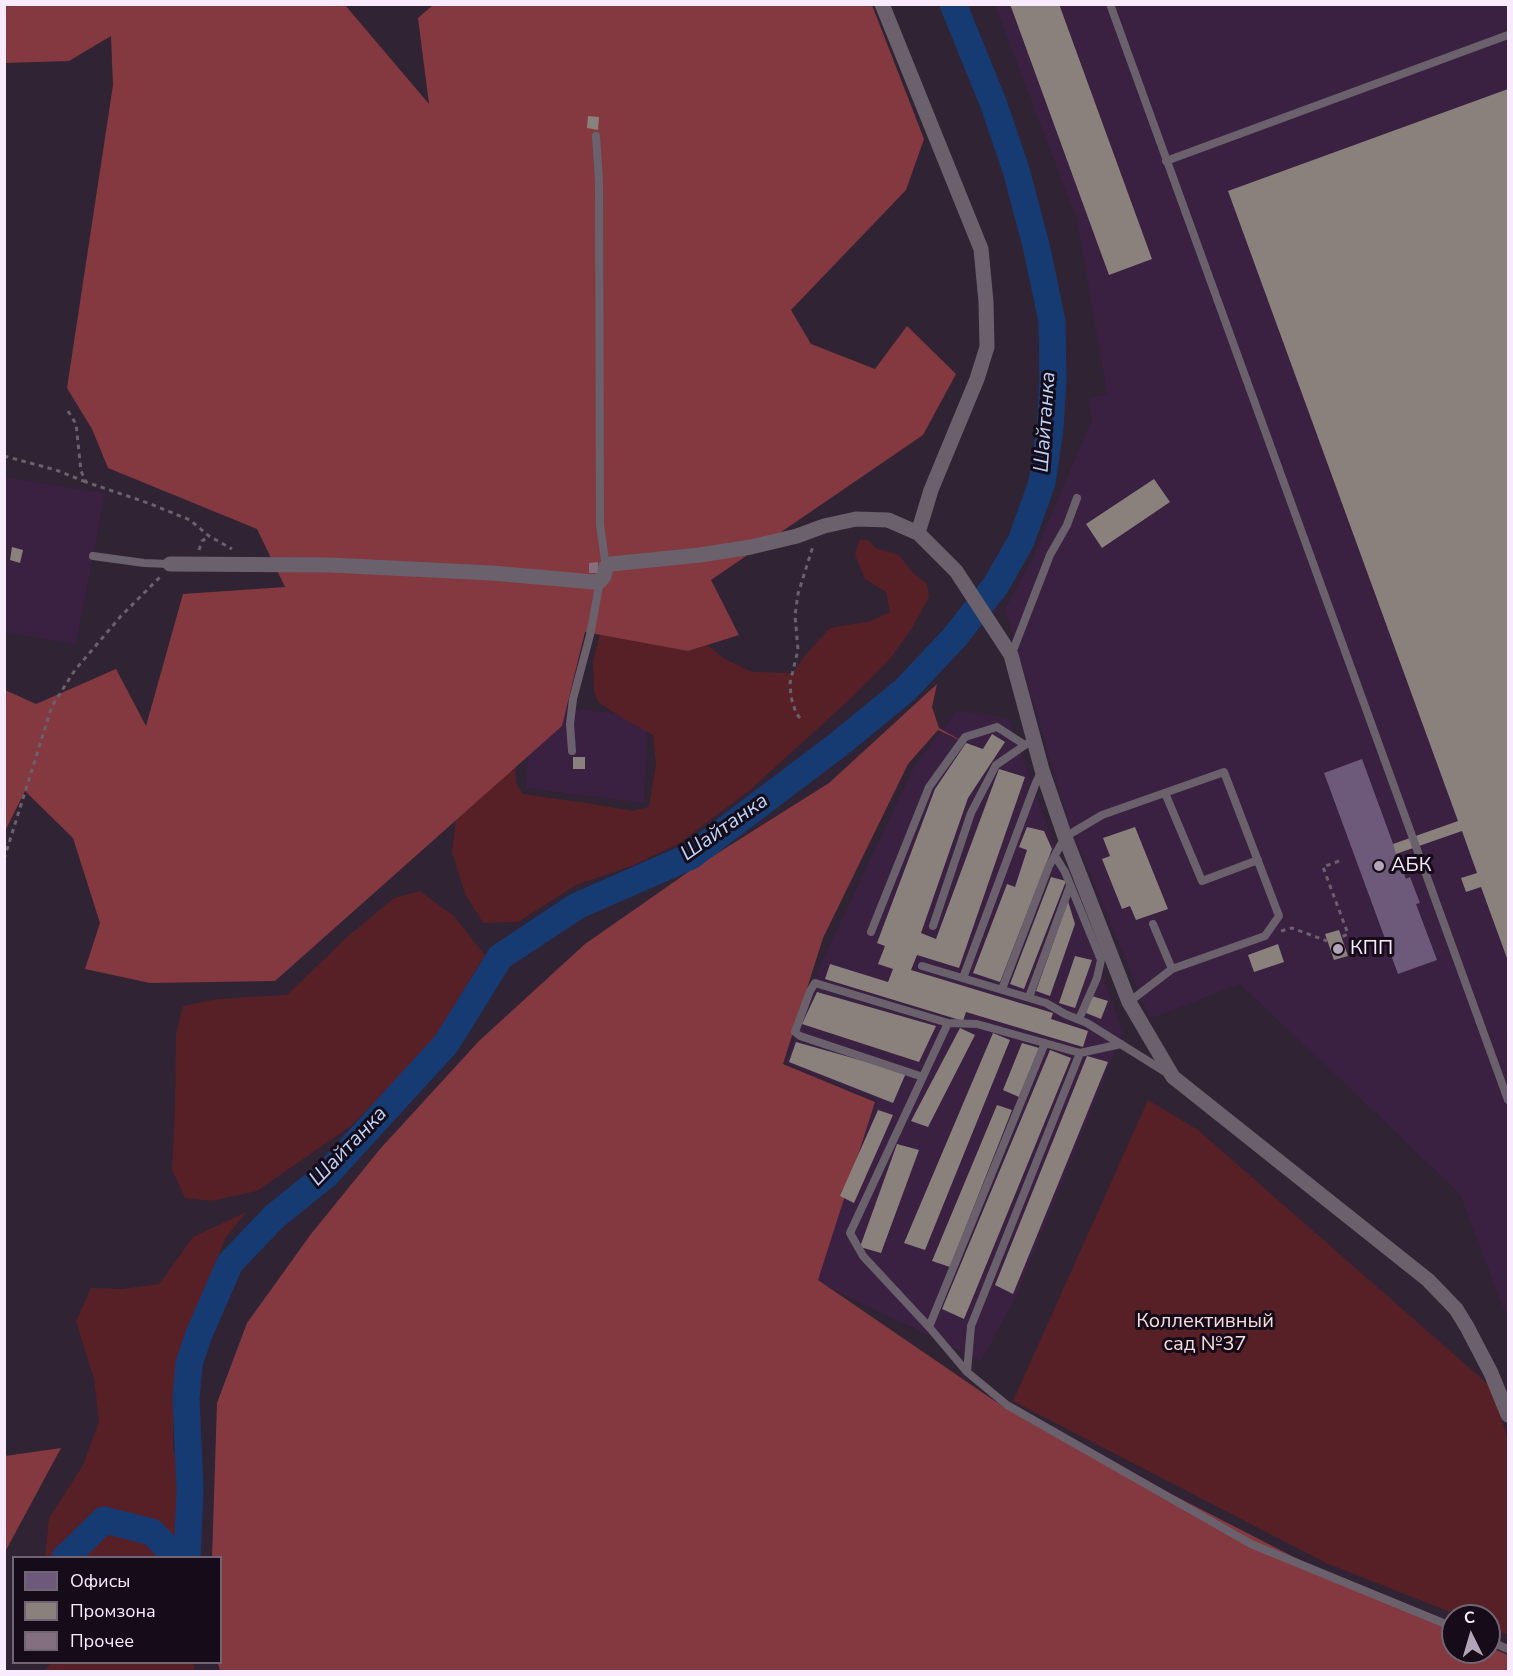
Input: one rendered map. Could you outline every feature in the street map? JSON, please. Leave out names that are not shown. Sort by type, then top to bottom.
[{"type":"street","points":[[882,4],[981,249],[987,302],[987,347],[977,379],[932,490],[918,533]]},
{"type":"street","points":[[170,564],[249,563],[353,566],[600,581],[606,567],[611,564],[700,555],[750,547],[856,519],[888,520],[918,533],[956,571],[1011,655],[1030,742],[1065,837],[1129,1002],[1173,1077],[1428,1280],[1455,1309],[1467,1327],[1491,1373],[1509,1415]]},
{"type":"lane","points":[[1110,4],[1509,1100]]},
{"type":"lane","points":[[1166,162],[1509,35]]},
{"type":"lane","points":[[596,136],[599,181],[600,525],[606,567]]},
{"type":"lane","points":[[1011,655],[1050,555],[1067,525],[1077,498]]},
{"type":"lane","points":[[93,556],[170,564]]},
{"type":"lane","points":[[572,751],[570,724],[573,699],[590,635],[600,581]]},
{"type":"lane","points":[[871,932],[929,788],[965,737],[997,727],[1030,742]]},
{"type":"lane","points":[[933,926],[971,813],[996,765],[1030,742]]},
{"type":"lane","points":[[963,978],[1042,770]]},
{"type":"lane","points":[[1002,989],[1049,866],[1065,837],[1102,815],[1224,772],[1279,916],[1265,936],[1172,969],[1129,1002]]},
{"type":"lane","points":[[1165,793],[1202,881],[1258,860]]},
{"type":"lane","points":[[1055,856],[1065,872],[1101,960],[1097,978],[1079,1019]]},
{"type":"lane","points":[[1029,997],[1070,886]]},
{"type":"lane","points":[[1153,924],[1172,969]]},
{"type":"lane","points":[[922,966],[1046,1003],[1087,1023],[1173,1077]]},
{"type":"lane","points":[[923,1077],[800,1036],[795,1032],[814,983],[948,1023],[977,1024],[1080,1053],[1121,1044]]},
{"type":"lane","points":[[948,1023],[850,1233],[863,1256],[967,1372],[1007,1405],[1251,1544],[1441,1622]]},
{"type":"lane","points":[[929,1327],[1045,1043]]},
{"type":"lane","points":[[967,1372],[971,1326],[1080,1053]]},
{"type":"path","points":[[68,411],[76,424],[81,471],[86,482]]},
{"type":"path","points":[[4,456],[56,470],[190,520],[249,563]]},
{"type":"path","points":[[800,718],[796,712],[790,683],[798,650],[795,615],[798,594],[808,560],[815,540],[824,526]]},
{"type":"path","points":[[4,859],[51,706],[75,670],[170,564]]},
{"type":"path","points":[[1339,861],[1323,867],[1348,934],[1341,937]]},
{"type":"path","points":[[1265,936],[1292,928],[1327,941]]},
{"type":"shaded area","points":[[5,5],[345,5],[429,104],[418,18],[433,5],[872,5],[924,139],[906,190],[791,310],[811,344],[875,369],[907,326],[956,374],[923,435],[711,580],[739,635],[688,651],[585,632],[562,726],[275,981],[150,983],[85,969],[100,923],[73,838],[25,791],[5,831],[5,690],[36,704],[116,669],[146,726],[183,594],[285,587],[257,529],[108,468],[92,429],[67,388],[113,85],[111,36],[69,61],[5,63]]},
{"type":"shaded area","points":[[995,5],[1508,5],[1508,1321],[1460,1194],[1240,984],[1150,1019],[1069,823],[1005,609],[1033,557],[1092,419],[1089,398],[1107,394],[1078,223]]},
{"type":"shaded area","points":[[4,477],[105,493],[76,644],[5,632]]},
{"type":"shaded area","points":[[937,684],[932,707],[939,728],[966,743],[938,730],[908,764],[823,938],[783,1064],[875,1102],[818,1280],[1008,1410],[1321,1571],[1441,1626],[1441,1664],[1501,1664],[1501,1652],[1508,1655],[1508,1671],[220,1671],[218,1664],[222,1664],[222,1556],[212,1556],[217,1403],[247,1323],[311,1234],[380,1149],[479,1041],[585,944],[694,868],[829,783]]},
{"type":"shaded area","points":[[531,704],[647,717],[644,803],[526,788]]},
{"type":"shaded area","points":[[957,710],[1008,718],[1123,1032],[1016,1297],[981,1361],[799,1273],[877,1101],[785,1063],[823,959],[914,767]]},
{"type":"shaded area","points":[[61,1448],[5,1552],[5,1456]]},
{"type":"green space","points":[[860,539],[870,541],[875,548],[899,555],[913,573],[927,584],[929,597],[912,628],[890,659],[849,700],[750,790],[678,844],[634,865],[576,885],[518,922],[483,923],[465,894],[452,852],[456,819],[515,767],[516,783],[523,794],[633,811],[649,807],[656,763],[653,735],[598,702],[594,691],[593,662],[600,634],[688,651],[708,645],[723,658],[752,672],[792,673],[830,628],[871,621],[890,612],[886,592],[865,579],[855,555]]},
{"type":"green space","points":[[420,891],[454,916],[485,955],[429,1047],[351,1126],[257,1191],[212,1201],[185,1198],[172,1170],[176,1034],[183,1006],[217,999],[287,995],[347,937],[394,898]]},
{"type":"green space","name":"Коллективный сад №37","points":[[1148,1100],[1198,1130],[1490,1386],[1508,1439],[1508,1635],[1501,1632],[1501,1604],[1441,1604],[1441,1608],[1326,1563],[1013,1401]]},
{"type":"green space","points":[[246,1212],[225,1239],[178,1360],[173,1414],[173,1449],[193,1518],[193,1556],[45,1556],[49,1518],[83,1465],[99,1421],[94,1379],[76,1321],[91,1288],[122,1289],[159,1284],[193,1237]]},
{"type":"green space","points":[[50,1664],[194,1664],[194,1671],[45,1671]]},
{"type":"building: Офисы","name":"АБК","points":[[1362,759],[1406,879],[1410,877],[1420,903],[1416,904],[1437,960],[1398,974],[1324,773]]},
{"type":"building: Промзона","points":[[1010,4],[1059,4],[1152,259],[1109,275]]},
{"type":"building: Промзона","points":[[1508,89],[1508,961],[1481,887],[1466,892],[1461,878],[1477,873],[1462,831],[1396,854],[1393,844],[1458,821],[1228,191]]},
{"type":"building: Промзона","points":[[588,116],[599,117],[598,130],[587,128]]},
{"type":"building: Промзона","points":[[1154,479],[1170,502],[1102,548],[1086,524]]},
{"type":"building: Промзона","points":[[12,547],[23,550],[20,563],[10,560]]},
{"type":"building: Промзона","points":[[992,734],[1005,742],[968,798],[921,933],[936,939],[999,769],[1025,777],[959,968],[917,955],[911,970],[1053,1013],[1051,1019],[1088,1031],[1083,1047],[966,1012],[963,1021],[825,979],[830,964],[888,982],[893,969],[878,964],[885,946],[877,943],[935,789],[966,743],[983,749]]},
{"type":"building: Промзона","points":[[573,757],[585,757],[585,769],[573,769]]},
{"type":"building: Промзона","points":[[1027,827],[1044,831],[1052,849],[1000,982],[973,973],[1007,884],[1015,887],[1027,850],[1019,847]]},
{"type":"building: Промзона","points":[[1135,827],[1168,909],[1136,920],[1130,906],[1122,909],[1102,859],[1110,856],[1103,838]]},
{"type":"building: Промзона","points":[[1051,877],[1066,881],[1024,989],[1010,984]]},
{"type":"building: Промзона","points":[[1068,901],[1075,924],[1050,996],[1036,991]]},
{"type":"building: Промзона","name":"КПП","points":[[1339,930],[1348,956],[1334,960],[1325,934]]},
{"type":"building: Промзона","points":[[1278,944],[1284,962],[1254,972],[1248,955]]},
{"type":"building: Промзона","points":[[1075,956],[1092,960],[1075,1008],[1059,1003]]},
{"type":"building: Промзона","points":[[817,992],[936,1026],[919,1062],[802,1024]]},
{"type":"building: Промзона","points":[[1092,996],[1108,1001],[1101,1019],[1086,1013]]},
{"type":"building: Промзона","points":[[960,1028],[975,1035],[928,1127],[911,1121]]},
{"type":"building: Промзона","points":[[993,1033],[1010,1040],[925,1250],[904,1243]]},
{"type":"building: Промзона","points":[[796,1042],[906,1073],[893,1103],[789,1062]]},
{"type":"building: Промзона","points":[[1022,1043],[1039,1048],[1019,1097],[1003,1090]]},
{"type":"building: Промзона","points":[[1050,1050],[1071,1058],[964,1319],[942,1309]]},
{"type":"building: Промзона","points":[[1087,1056],[1108,1062],[1013,1294],[995,1285]]},
{"type":"building: Промзона","points":[[997,1105],[1012,1110],[950,1267],[932,1261]]},
{"type":"building: Промзона","points":[[878,1110],[893,1115],[854,1203],[840,1196]]},
{"type":"building: Промзона","points":[[897,1144],[919,1150],[881,1253],[860,1247]]},
{"type":"building: Прочее","points":[[598,562],[598,573],[589,573],[589,563]]},
{"type":"waterway","name":"Шайтанка","points":[[187,1556],[190,1490],[186,1399],[189,1364],[199,1334],[230,1263],[275,1216],[326,1175],[446,1044],[500,957],[577,906],[691,856],[839,744],[905,690],[954,638],[996,585],[1021,541],[1042,483],[1050,428],[1053,381],[1052,321],[1036,245],[1016,170],[994,105],[953,4]]},
{"type":"waterway","name":"Шайтанка","points":[[67,1556],[104,1520],[152,1532],[175,1556]]},
{"type":"place","name":"АБК","points":[[1379,866]]},
{"type":"place","name":"КПП","points":[[1338,949]]}]
